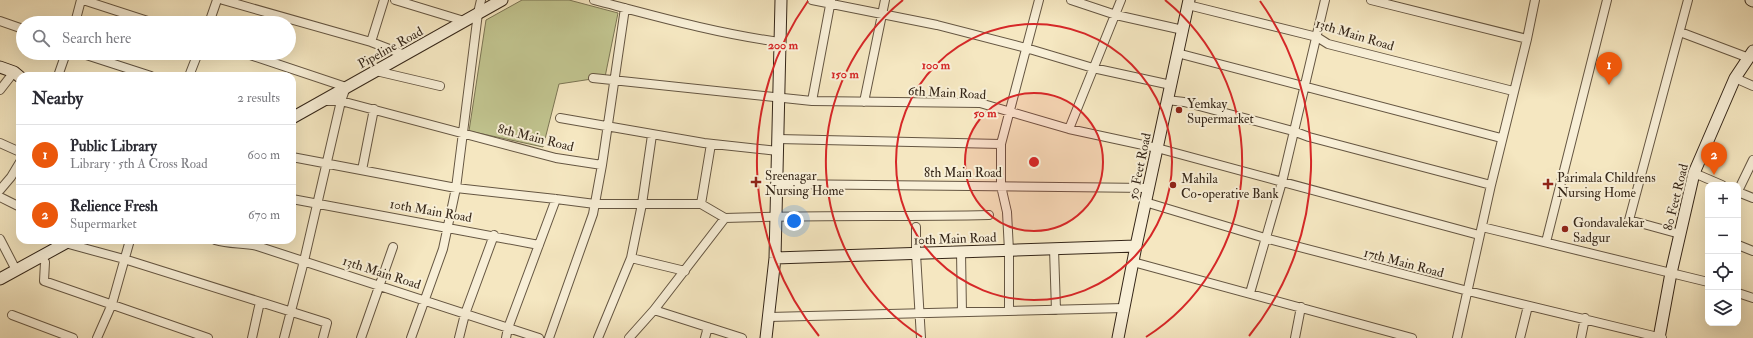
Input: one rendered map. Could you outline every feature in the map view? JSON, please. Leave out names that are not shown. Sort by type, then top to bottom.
[{"type":"street","points":[[77,16],[82,0],[132,16]]},
{"type":"street","points":[[211,16],[217,0]]},
{"type":"street","points":[[223,0],[279,16]]},
{"type":"street","points":[[371,42],[384,0]]},
{"type":"street","points":[[395,0],[464,21]]},
{"type":"street","points":[[411,338],[443,249],[456,188],[478,13],[481,0]]},
{"type":"street","name":"Pipeline Road","points":[[296,116],[502,0]]},
{"type":"street","points":[[594,0],[701,27],[756,39],[780,42]]},
{"type":"street","points":[[766,338],[775,258],[782,0]]},
{"type":"street","points":[[812,0],[831,2],[937,25],[1026,48],[1093,68],[1170,85]]},
{"type":"street","points":[[864,102],[885,0]]},
{"type":"street","points":[[1009,311],[1009,250],[1007,212],[1002,186],[1000,144],[1039,0]]},
{"type":"street","points":[[1071,0],[1116,15],[1182,30]]},
{"type":"street","points":[[1068,129],[1121,0]]},
{"type":"street","points":[[1250,293],[1282,182],[1325,0]]},
{"type":"street","points":[[1371,0],[1527,39]]},
{"type":"street","points":[[1457,338],[1490,185],[1527,39],[1535,0]]},
{"type":"street","points":[[1546,242],[1608,0]]},
{"type":"street","points":[[1680,234],[1629,220],[1688,0]]},
{"type":"street","points":[[812,101],[831,2]]},
{"type":"street","name":"13th Main Road","points":[[1188,3],[1317,37],[1328,44],[1513,91]]},
{"type":"street","name":"50 Feet Road","points":[[1118,338],[1145,202],[1188,3]]},
{"type":"street","points":[[549,338],[593,214],[602,165],[625,8]]},
{"type":"street","points":[[0,21],[16,27]]},
{"type":"street","points":[[296,21],[371,42],[405,55]]},
{"type":"street","points":[[1680,32],[1751,54]]},
{"type":"street","points":[[1178,53],[1501,138]]},
{"type":"street","name":"80 Feet Road","points":[[1660,338],[1671,273],[1694,173],[1735,78],[1751,54]]},
{"type":"street","points":[[59,72],[64,60]]},
{"type":"street","points":[[102,60],[139,72]]},
{"type":"street","points":[[191,72],[195,60]]},
{"type":"street","points":[[264,60],[346,88],[341,101],[304,261],[284,338]]},
{"type":"street","points":[[0,67],[16,75]]},
{"type":"street","points":[[376,71],[440,86]]},
{"type":"street","points":[[0,90],[16,76]]},
{"type":"street","name":"6th Main Road","points":[[593,78],[812,101],[980,103],[1068,129],[1157,148],[1282,182],[1481,231],[1546,242],[1671,273]]},
{"type":"street","points":[[1735,78],[1753,86]]},
{"type":"street","points":[[1167,100],[1184,102],[1490,185]]},
{"type":"street","points":[[322,101],[341,101],[464,132]]},
{"type":"street","points":[[362,170],[374,110]]},
{"type":"street","points":[[560,118],[711,144],[778,151]]},
{"type":"street","name":"8th Main Road","points":[[464,132],[556,158],[602,165]]},
{"type":"street","points":[[598,338],[631,258],[642,204],[652,135]]},
{"type":"street","points":[[778,139],[1000,144]]},
{"type":"street","points":[[0,142],[16,150]]},
{"type":"street","points":[[701,204],[711,144]]},
{"type":"street","points":[[296,158],[456,188],[595,204],[701,204],[725,218],[776,216],[915,217],[989,215]]},
{"type":"street","points":[[1741,186],[1753,160]]},
{"type":"street","points":[[0,190],[16,169]]},
{"type":"street","points":[[1694,173],[1715,182]]},
{"type":"street","name":"8th Main Road","points":[[777,184],[1148,188]]},
{"type":"street","points":[[1741,193],[1753,198]]},
{"type":"street","points":[[0,197],[16,205]]},
{"type":"street","points":[[506,338],[508,328],[556,199]]},
{"type":"street","name":"10th Main Road","points":[[296,200],[317,205],[494,235],[539,245]]},
{"type":"street","name":"17th Main Road","points":[[1145,202],[1265,238],[1468,291],[1585,318],[1660,338]]},
{"type":"street","points":[[629,338],[654,310],[725,218]]},
{"type":"street","points":[[916,227],[916,254],[921,338]]},
{"type":"street","points":[[459,338],[465,314],[494,235]]},
{"type":"street","points":[[0,239],[16,270]]},
{"type":"street","points":[[0,280],[64,244]]},
{"type":"street","points":[[75,244],[327,323],[323,338]]},
{"type":"street","points":[[97,338],[112,304],[129,244]]},
{"type":"street","name":"13th Main Road","points":[[232,244],[252,245],[539,338]]},
{"type":"street","name":"10th Main Road","points":[[775,258],[1136,246]]},
{"type":"street","points":[[1741,246],[1753,251]]},
{"type":"street","points":[[361,338],[393,247]]},
{"type":"street","points":[[1054,249],[1056,310]]},
{"type":"street","points":[[961,252],[962,312]]},
{"type":"street","points":[[40,257],[45,262],[44,281],[208,338]]},
{"type":"street","points":[[631,258],[685,271]]},
{"type":"street","points":[[1133,262],[1412,338]]},
{"type":"street","points":[[1671,273],[1705,281]]},
{"type":"street","points":[[1741,294],[1753,298]]},
{"type":"street","points":[[252,338],[260,302]]},
{"type":"street","points":[[1520,338],[1528,306]]},
{"type":"street","points":[[1295,338],[1301,307]]},
{"type":"street","points":[[769,317],[1124,308]]},
{"type":"street","points":[[654,310],[742,338]]},
{"type":"street","points":[[12,315],[73,338]]},
{"type":"street","points":[[1581,338],[1585,318]]},
{"type":"street","points":[[705,338],[708,327]]},
{"type":"green space","points":[[522,0],[569,0],[618,13],[605,77],[559,84],[543,147],[469,131],[486,20]]},
{"type":"place","name":"Public Library","points":[[1609,85]]},
{"type":"place","name":"Yemkay Supermarket","points":[[1179,110]]},
{"type":"place","name":"Relience Fresh","points":[[1714,175]]},
{"type":"place","name":"Sreenagar Nursing Home","points":[[756,182]]},
{"type":"place","name":"Parimala Childrens Nursing Home","points":[[1548,184]]},
{"type":"place","name":"Mahila Co-operative Bank","points":[[1173,185]]},
{"type":"place","name":"Gondavalekar Sadgur","points":[[1565,229]]}]
